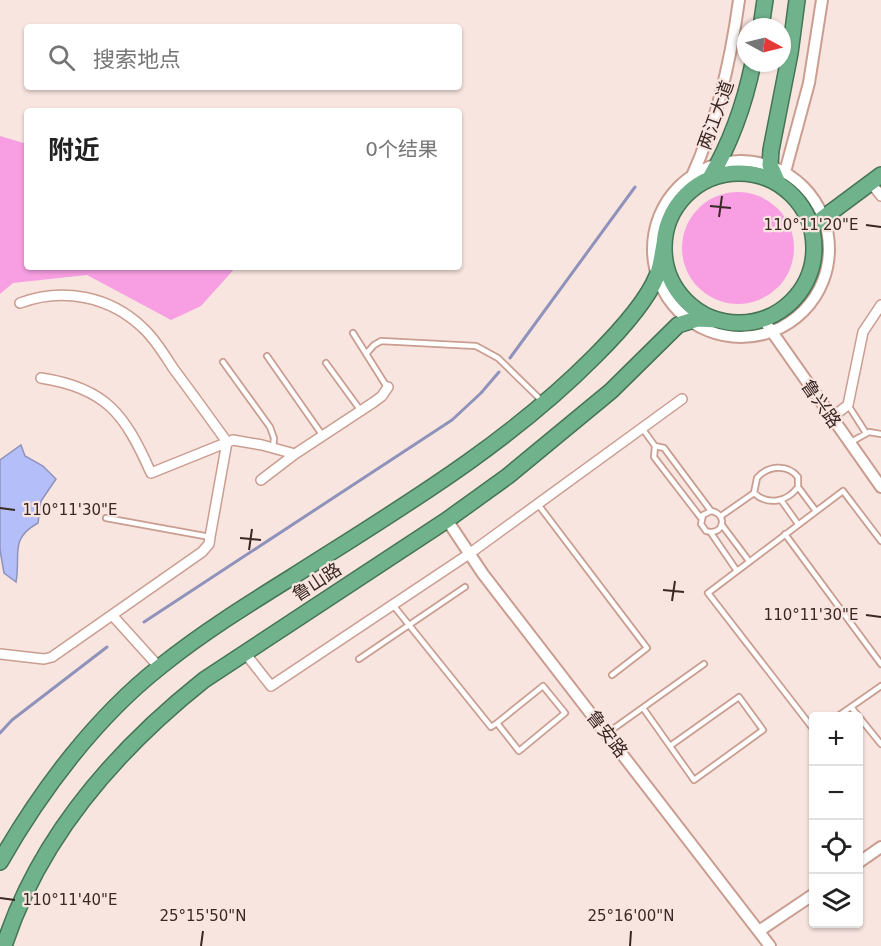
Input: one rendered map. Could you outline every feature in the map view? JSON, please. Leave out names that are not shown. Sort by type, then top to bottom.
[{"type":"highway","points":[[762,18],[765,0]]},
{"type":"highway","points":[[797,0],[770,165],[818,223]]},
{"type":"highway","name":"两江大道","points":[[710,178],[719,164],[750,72]]},
{"type":"highway","points":[[717,320],[695,309],[678,291],[667,269],[664,244],[669,221],[678,204],[695,187],[710,178],[729,173],[748,173],[766,178],[781,177]]},
{"type":"highway","points":[[690,320],[717,320],[767,326],[788,306],[805,283],[814,256],[818,223],[876,179]]},
{"type":"highway","name":"鲁山路","points":[[0,862],[38,799],[58,772],[103,721],[159,667],[215,626],[451,475],[544,403],[579,372],[608,343],[643,299],[657,275],[664,244]]},
{"type":"highway","name":"鲁山路","points":[[4,946],[24,893],[67,822],[106,772],[178,700],[244,653],[447,520],[508,476],[611,391],[667,333],[690,320]]},
{"type":"street","points":[[693,176],[715,112],[740,0]]},
{"type":"street","points":[[781,177],[809,83],[822,0]]},
{"type":"street","points":[[767,326],[751,336],[732,336],[713,332],[690,320],[668,297],[657,275],[653,248],[658,222],[670,197],[693,176],[719,164],[744,160],[770,165]]},
{"type":"street","points":[[876,179],[881,196]]},
{"type":"street","points":[[0,654],[48,658],[202,552],[209,544],[226,442],[149,334],[122,312],[90,299],[66,295],[44,295],[20,303]]},
{"type":"street","points":[[831,418],[848,405],[863,332],[881,305]]},
{"type":"street","name":"鲁兴路","points":[[767,326],[849,443],[879,480]]},
{"type":"street","points":[[41,378],[88,390],[108,404],[128,425],[151,473],[226,442],[240,441],[295,454]]},
{"type":"street","points":[[261,480],[295,454],[382,396],[388,387]]},
{"type":"street","points":[[244,653],[271,686],[469,554],[682,399]]},
{"type":"street","name":"鲁安路","points":[[447,520],[469,554],[770,946]]},
{"type":"street","points":[[112,615],[159,667]]},
{"type":"street","points":[[863,859],[881,847]]},
{"type":"street","points":[[759,931],[809,897]]},
{"type":"lane","points":[[353,333],[388,387]]},
{"type":"lane","points":[[366,354],[377,343],[387,341],[476,346],[498,358],[544,403]]},
{"type":"lane","points":[[267,356],[323,436]]},
{"type":"lane","points":[[224,362],[270,427],[273,448]]},
{"type":"lane","points":[[326,363],[360,411]]},
{"type":"lane","points":[[848,405],[866,433]]},
{"type":"lane","points":[[642,428],[655,446],[654,457],[701,518],[703,529],[711,533],[737,571]]},
{"type":"lane","points":[[849,443],[866,433],[881,434]]},
{"type":"lane","points":[[655,446],[664,448],[711,511],[721,516]]},
{"type":"lane","points":[[721,516],[754,493],[757,478],[765,470],[785,468],[794,471],[799,479],[798,488],[781,500],[765,500],[754,493]]},
{"type":"lane","points":[[798,488],[816,511]]},
{"type":"lane","points":[[809,725],[708,593],[843,491],[881,541]]},
{"type":"lane","points":[[781,500],[798,524]]},
{"type":"lane","points":[[537,503],[647,648],[612,675]]},
{"type":"lane","points":[[701,518],[705,513],[711,511]]},
{"type":"lane","points":[[721,516],[722,525],[749,561]]},
{"type":"lane","points":[[106,518],[210,537]]},
{"type":"lane","points":[[711,533],[719,530],[722,525]]},
{"type":"lane","points":[[785,534],[881,663]]},
{"type":"lane","points":[[359,659],[465,587]]},
{"type":"lane","points":[[393,605],[492,727],[543,686],[565,713],[519,751],[497,723]]},
{"type":"lane","points":[[606,734],[704,663]]},
{"type":"lane","points":[[844,712],[881,686]]},
{"type":"lane","points":[[643,708],[694,780],[763,730],[739,697],[670,746]]},
{"type":"lane","points":[[851,707],[881,744]]},
{"type":"shaded area","points":[[0,136],[24,143],[24,270],[233,270],[201,306],[171,320],[87,275],[13,283],[0,294]]},
{"type":"shaded area","points":[[738,192],[759,196],[778,208],[790,227],[794,248],[790,269],[778,288],[759,300],[738,304],[717,300],[698,288],[686,269],[682,248],[686,227],[698,208],[717,196]]},
{"type":"water","points":[[21,445],[25,456],[43,466],[56,479],[41,501],[38,523],[23,535],[20,541],[16,582],[4,573],[0,550],[0,460]]},
{"type":"waterway","points":[[510,358],[635,187]]},
{"type":"waterway","points":[[144,622],[452,420],[481,393],[499,372]]},
{"type":"waterway","points":[[0,733],[12,720],[107,647]]}]
